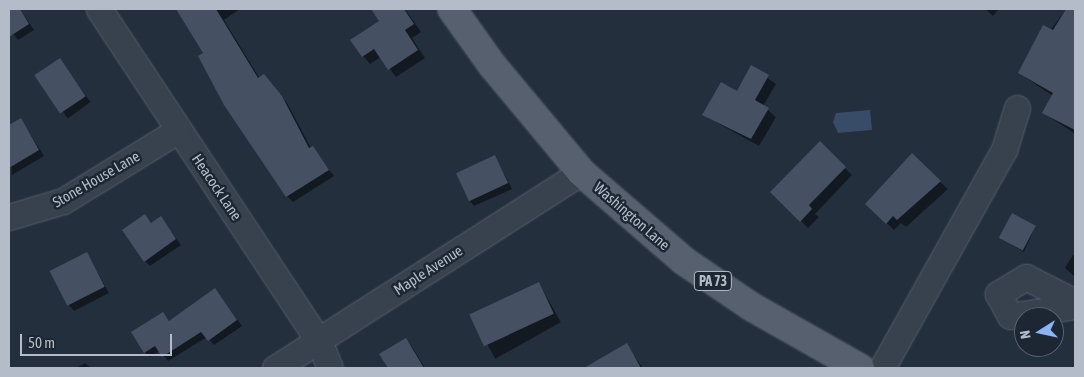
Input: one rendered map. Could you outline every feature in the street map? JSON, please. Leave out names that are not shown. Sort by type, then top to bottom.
[{"type":"main road","name":"Washington Lane","points":[[452,9],[492,66],[581,172],[684,260],[752,307],[860,368]]},
{"type":"street","name":"Heacock Lane","points":[[98,9],[319,341],[330,368]]},
{"type":"street","points":[[882,368],[1004,150],[1017,108]]},
{"type":"street","name":"Stone House Lane","points":[[9,217],[63,202],[179,130]]},
{"type":"street","name":"Maple Avenue","points":[[275,368],[581,172]]},
{"type":"street","points":[[1075,302],[1026,277],[998,294],[1010,316],[1075,306]]},
{"type":"water","points":[[870,110],[872,130],[838,133],[833,122],[836,113]]},
{"type":"building","points":[[9,9],[20,9],[29,24],[9,37]]},
{"type":"building","points":[[176,9],[216,9],[258,78],[264,74],[282,96],[309,148],[313,146],[329,170],[286,197],[224,105],[198,56],[203,53]]},
{"type":"building","points":[[371,9],[404,9],[414,24],[405,30],[418,50],[388,70],[374,49],[362,57],[350,40],[379,21]]},
{"type":"building","points":[[1066,9],[1075,9],[1075,130],[1042,113],[1053,93],[1018,73],[1043,25],[1053,30]]},
{"type":"building","points":[[60,58],[86,96],[60,113],[34,75]]},
{"type":"building","points":[[751,65],[769,75],[755,100],[769,108],[751,139],[702,115],[721,82],[737,91]]},
{"type":"building","points":[[21,118],[39,150],[9,168],[9,125]]},
{"type":"building","points":[[820,141],[846,167],[809,205],[812,209],[800,222],[770,192]]},
{"type":"building","points":[[912,153],[941,181],[897,220],[893,216],[886,224],[865,204]]},
{"type":"building","points":[[495,155],[508,183],[469,201],[456,173]]},
{"type":"building","points":[[1012,213],[1036,226],[1023,250],[999,238]]},
{"type":"building","points":[[145,214],[151,223],[161,216],[176,239],[144,262],[122,230]]},
{"type":"building","points":[[87,252],[105,287],[67,306],[50,271]]},
{"type":"building","points":[[539,282],[554,314],[484,346],[469,315]]},
{"type":"building","points":[[215,288],[237,320],[208,341],[201,332],[162,357],[155,346],[144,353],[131,332],[163,312],[169,321]]},
{"type":"building","points":[[406,338],[424,368],[388,368],[379,354]]},
{"type":"building","points":[[627,343],[641,368],[584,368]]}]
